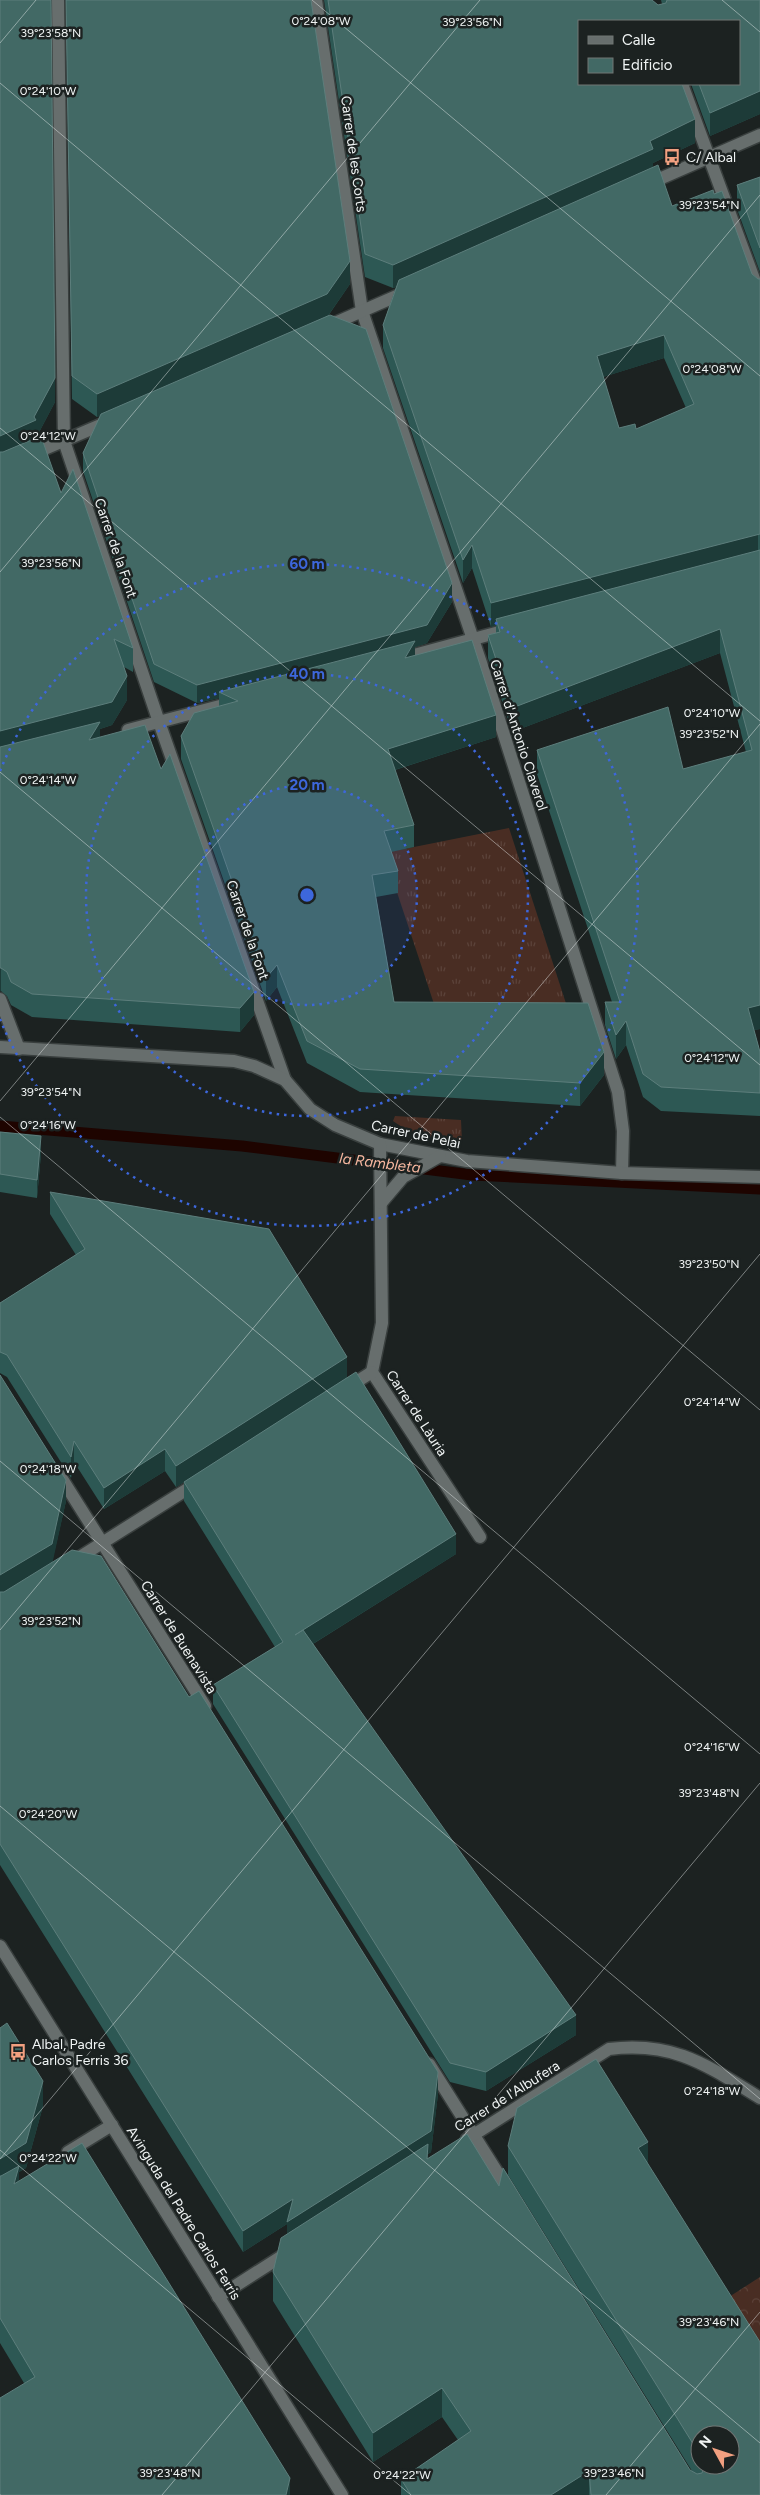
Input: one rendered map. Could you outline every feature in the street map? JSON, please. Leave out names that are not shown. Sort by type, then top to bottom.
[{"type":"street","name":"Carrer de la Font","points":[[58,0],[64,441],[159,722],[285,1080]]},
{"type":"street","name":"Carrer de les Corts","points":[[316,0],[362,312]]},
{"type":"street","points":[[682,85],[760,295]]},
{"type":"street","points":[[638,188],[760,135]]},
{"type":"street","points":[[314,332],[422,284]]},
{"type":"street","name":"Carrer d'Antonio Claverol","points":[[362,312],[473,640],[618,1092],[623,1131],[622,1173]]},
{"type":"street","points":[[0,468],[126,414]]},
{"type":"street","points":[[384,663],[515,628]]},
{"type":"street","points":[[111,734],[252,697]]},
{"type":"street","points":[[0,999],[19,1049]]},
{"type":"street","name":"Carrer de Pelai","points":[[0,1047],[234,1061],[254,1066],[285,1080],[310,1110],[335,1126],[380,1144],[440,1156],[622,1173],[760,1176]]},
{"type":"street","name":"Carrer de Làuria","points":[[380,1144],[382,1323],[372,1372],[480,1537]]},
{"type":"street","points":[[381,1204],[403,1177],[440,1156]]},
{"type":"street","points":[[334,1396],[372,1372]]},
{"type":"street","name":"Carrer de Buenavista","points":[[51,1461],[213,1719]]},
{"type":"street","points":[[59,1570],[212,1474]]},
{"type":"street","name":"Avinguda del Padre Carlos Ferris","points":[[0,1946],[342,2495]]},
{"type":"street","name":"Carrer de l'Albufera","points":[[453,2148],[609,2049],[632,2046],[663,2048],[694,2060],[760,2098]]},
{"type":"street","points":[[423,2054],[518,2206]]},
{"type":"street","points":[[57,2158],[112,2125]]},
{"type":"street","points":[[218,2296],[304,2243]]},
{"type":"green space","points":[[509,828],[573,1025],[441,1025],[384,853]]},
{"type":"green space","points":[[395,1116],[461,1120],[462,1142],[434,1138],[409,1131],[393,1121]]},
{"type":"green space","points":[[760,2277],[760,2372],[718,2304]]},
{"type":"building","points":[[0,0],[51,0],[55,378],[34,417],[36,420],[0,436]]},
{"type":"building","points":[[66,0],[311,0],[350,261],[327,294],[97,394],[72,376]]},
{"type":"building","points":[[328,0],[652,0],[658,5],[666,3],[667,0],[760,0],[760,91],[710,113],[699,85],[740,85],[740,20],[578,20],[578,85],[682,85],[695,119],[650,141],[653,149],[393,265],[365,254]]},
{"type":"building","points":[[658,165],[672,206],[713,190],[714,194],[722,191],[752,274],[760,279],[760,534],[491,603],[472,545],[463,560],[383,325],[399,280]],"holes":[[[664,335],[694,404],[636,429],[635,424],[619,428],[597,356]]]},
{"type":"building","points":[[760,177],[760,248],[737,185]]},
{"type":"building","points":[[330,315],[366,329],[452,583],[427,625],[197,685],[154,664],[83,453],[101,414]]},
{"type":"building","points":[[41,436],[61,493],[73,469],[133,648],[114,639],[127,676],[112,702],[0,731],[0,452]]},
{"type":"building","points":[[760,550],[760,1005],[748,1008],[760,1052],[760,1093],[661,1087],[643,1074],[626,1021],[616,1035],[605,1002],[620,1002],[537,750],[668,707],[683,769],[752,750],[720,629],[512,708],[488,635],[500,632],[496,619]]},
{"type":"building","points":[[472,640],[496,715],[388,749],[414,825],[384,831],[398,871],[372,875],[394,1002],[588,1003],[604,1052],[580,1083],[360,1069],[307,1041],[277,965],[266,978],[181,736],[194,713],[238,701],[219,692],[415,641],[405,658]]},
{"type":"building","points":[[100,722],[89,740],[145,725],[161,769],[170,754],[254,992],[240,1008],[32,994],[11,982],[7,972],[0,968],[0,747]]},
{"type":"building","points":[[0,1132],[41,1136],[37,1180],[0,1174]]},
{"type":"building","points":[[50,1192],[269,1229],[347,1357],[176,1466],[165,1449],[104,1488],[74,1441],[71,1457],[7,1355],[0,1352],[0,1303],[85,1249]]},
{"type":"building","points":[[356,1372],[456,1534],[295,1635],[303,1630],[576,2015],[486,2072],[450,2063],[213,1685],[283,1642],[184,1482]]},
{"type":"building","points":[[0,1375],[66,1480],[52,1544],[0,1575]]},
{"type":"building","points":[[72,1550],[101,1556],[189,1697],[199,1691],[438,2072],[431,2131],[287,2222],[293,2199],[243,2231],[0,1844],[0,1592],[4,1592]]},
{"type":"building","points":[[7,2023],[43,2081],[26,2143],[0,2159],[0,2028]]},
{"type":"building","points":[[596,2059],[648,2142],[638,2148],[760,2342],[760,2495],[591,2495],[589,2471],[551,2495],[411,2495],[401,2479],[471,2431],[442,2388],[373,2433],[273,2272],[281,2238],[428,2144],[427,2159],[467,2134],[499,2186],[503,2168],[690,2470],[690,2475],[740,2475],[740,2425],[690,2425],[690,2439],[508,2146],[517,2108]]},
{"type":"building","points":[[82,2143],[290,2478],[286,2495],[0,2495],[0,2398],[35,2377],[0,2318],[0,2176],[19,2166],[14,2184]]},
{"type":"waterway","name":"la Rambleta","points":[[0,1126],[242,1146],[472,1175],[760,1189]]},
{"type":"place","name":"C/ Albal","points":[[672,157]]},
{"type":"place","name":"Albal, Padre Carlos Ferris 36","points":[[18,2052]]}]
